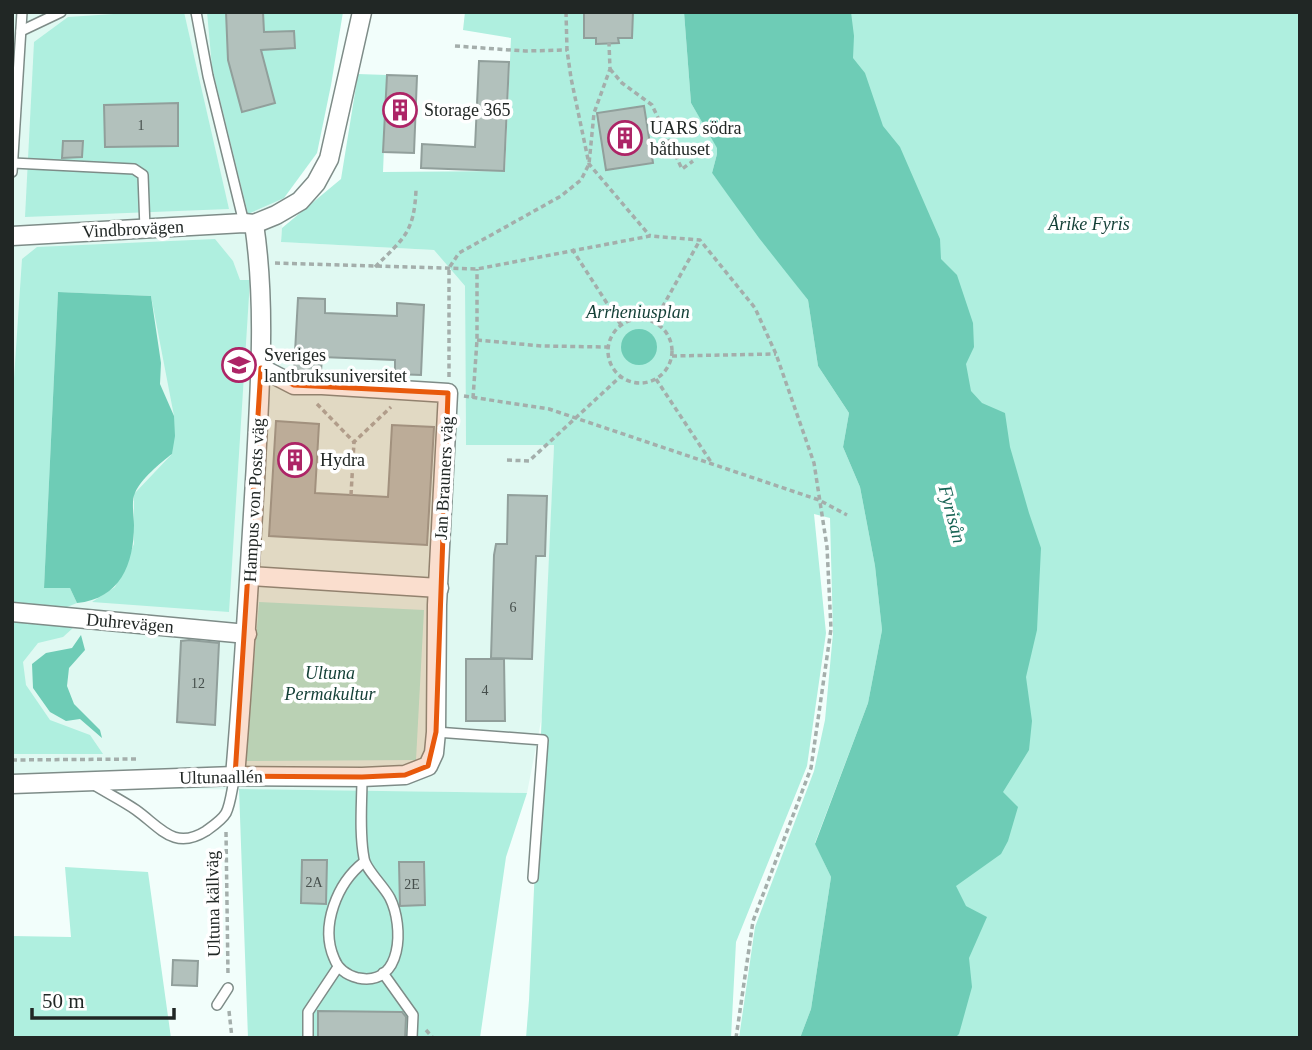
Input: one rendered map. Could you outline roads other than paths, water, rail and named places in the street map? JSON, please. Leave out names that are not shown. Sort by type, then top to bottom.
[{"type":"street","points":[[249,224],[276,215],[300,201],[316,183],[329,159],[362,12]]},
{"type":"street","name":"Vindbrovägen","points":[[12,236],[249,224]]},
{"type":"street","name":"Hampus von Posts väg","points":[[235,776],[247,634],[261,368],[259,260],[249,224]]},
{"type":"street","name":"Jan Brauners väg","points":[[261,368],[294,385],[448,393],[436,732],[434,753],[428,766]]},
{"type":"street","points":[[250,576],[439,588]]},
{"type":"street","name":"Duhrevägen","points":[[12,612],[247,634]]},
{"type":"street","name":"Ultunaallén","points":[[12,784],[235,776],[362,777],[405,775],[428,766]]},
{"type":"lane","points":[[12,172],[22,12]]},
{"type":"lane","points":[[21,31],[61,12]]},
{"type":"lane","name":"Hampus von Posts väg","points":[[196,12],[208,76],[249,224]]},
{"type":"lane","points":[[13,163],[134,169],[143,175],[145,229]]},
{"type":"lane","points":[[436,732],[543,740],[533,878]]},
{"type":"lane","points":[[86,781],[136,810],[174,838],[194,838],[215,825],[226,813],[235,776]]},
{"type":"lane","points":[[362,777],[364,862],[390,898],[398,925],[395,958],[383,973],[364,979],[354,977],[338,967],[329,947],[328,933],[333,907],[346,883],[364,862]]},
{"type":"lane","points":[[308,1038],[308,1012],[338,967]]},
{"type":"lane","points":[[383,973],[413,1015],[412,1038]]},
{"type":"lane","points":[[217,1005],[228,988]]},
{"type":"water","name":"Fyrisån","points":[[684,12],[851,12],[853,58],[865,73],[883,126],[900,147],[940,239],[941,259],[957,275],[973,323],[974,347],[966,364],[971,391],[982,403],[1005,413],[1010,447],[1041,548],[1037,630],[1026,677],[1032,721],[1029,750],[1003,792],[1018,807],[1008,841],[1001,854],[956,886],[966,906],[987,917],[969,958],[972,987],[959,1034],[955,1038],[800,1038],[811,1009],[831,877],[815,844],[868,703],[882,630],[875,566],[860,487],[843,447],[849,413],[818,366],[808,300],[712,173],[717,148],[691,103]]},
{"type":"water","points":[[58,292],[151,296],[161,363],[160,384],[174,416],[172,454],[146,477],[134,496],[131,553],[122,577],[104,595],[77,603],[70,588],[44,588]]},
{"type":"water","points":[[639,329],[651,335],[657,347],[651,359],[639,365],[627,359],[621,347],[627,335]]},
{"type":"water","points":[[81,635],[85,650],[69,668],[67,686],[74,704],[100,730],[102,738],[80,719],[66,721],[50,712],[33,688],[32,664],[46,653],[72,648]]},
{"type":"place","name":"Storage 365","points":[[400,110]]},
{"type":"place","name":"UARS södra båthuset","points":[[625,138]]},
{"type":"place","name":"Sveriges lantbruksuniversitet","points":[[239,365]]},
{"type":"place","name":"Hydra","points":[[295,460]]},
{"type":"park label","name":"Årike Fyris","points":[[1089,224]]},
{"type":"park label","name":"Arrheniusplan","points":[[638,312]]},
{"type":"park label","name":"Ultuna Permakultur","points":[[330,683]]}]
